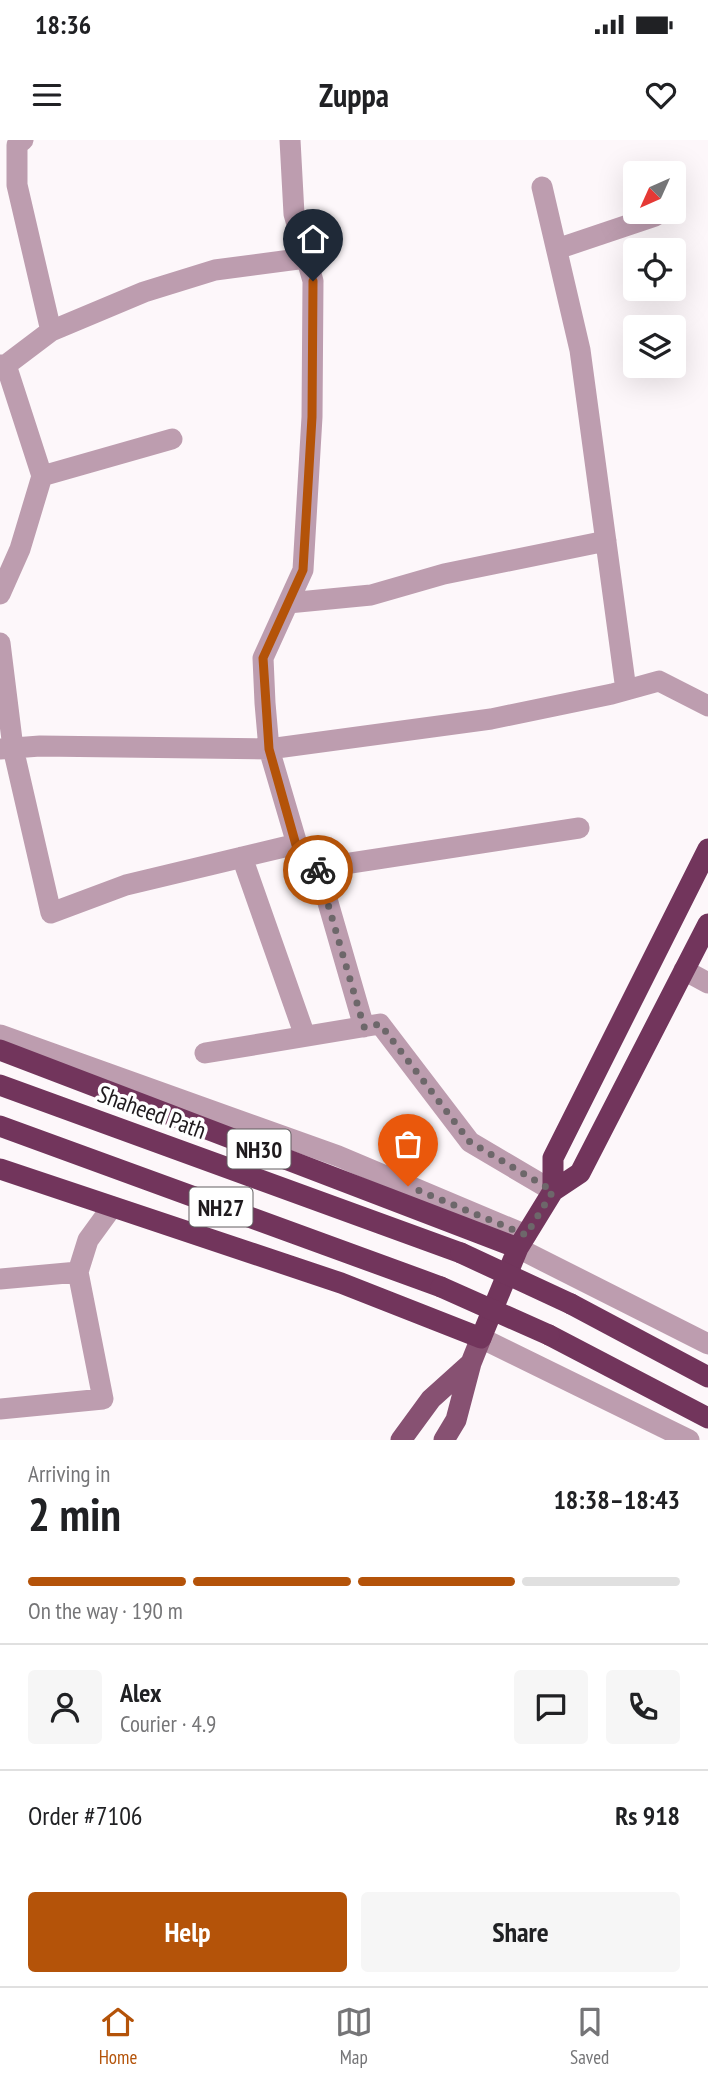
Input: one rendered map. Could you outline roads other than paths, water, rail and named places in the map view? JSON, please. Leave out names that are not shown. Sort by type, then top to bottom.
[{"type":"highway","points":[[553,1191],[553,1158],[708,849]]},
{"type":"highway","points":[[0,1169],[341,1283],[481,1338],[522,1241],[553,1191],[580,1173],[684,970],[703,947],[708,925]]},
{"type":"highway","name":"NH30","points":[[0,1050],[522,1241]]},
{"type":"highway","name":"Shaheed Path","points":[[0,1085],[461,1253],[571,1304],[708,1377]]},
{"type":"highway","name":"NH27","points":[[0,1126],[441,1287],[549,1335],[708,1418]]},
{"type":"main road","points":[[443,1440],[456,1420],[471,1363],[481,1338]]},
{"type":"main road","points":[[401,1440],[431,1399],[471,1363]]},
{"type":"street","points":[[23,140],[18,145],[18,185],[51,331]]},
{"type":"street","points":[[290,140],[294,214],[313,281],[312,417],[303,570],[263,658],[269,749],[296,845],[318,868],[364,1027]]},
{"type":"street","points":[[542,187],[580,350],[626,690]]},
{"type":"street","points":[[557,249],[631,224]]},
{"type":"street","points":[[0,594],[20,549],[42,476],[3,365],[51,331],[144,292],[215,270],[306,258]]},
{"type":"street","points":[[42,476],[172,439]]},
{"type":"street","points":[[288,603],[371,595],[444,574],[606,541]]},
{"type":"street","points":[[0,643],[6,748],[51,913],[126,885],[296,845]]},
{"type":"street","points":[[6,748],[269,749],[491,719],[659,681],[708,706]]},
{"type":"street","points":[[318,868],[579,828]]},
{"type":"street","points":[[243,857],[305,1036]]},
{"type":"street","points":[[684,970],[708,983]]},
{"type":"street","points":[[205,1053],[380,1024],[470,1142],[553,1191]]},
{"type":"street","points":[[0,1035],[338,1156],[522,1241],[708,1344]]},
{"type":"street","points":[[0,1409],[103,1399],[78,1272],[88,1240],[112,1207]]},
{"type":"street","points":[[0,1279],[78,1272]]},
{"type":"street","points":[[481,1338],[689,1440]]}]
